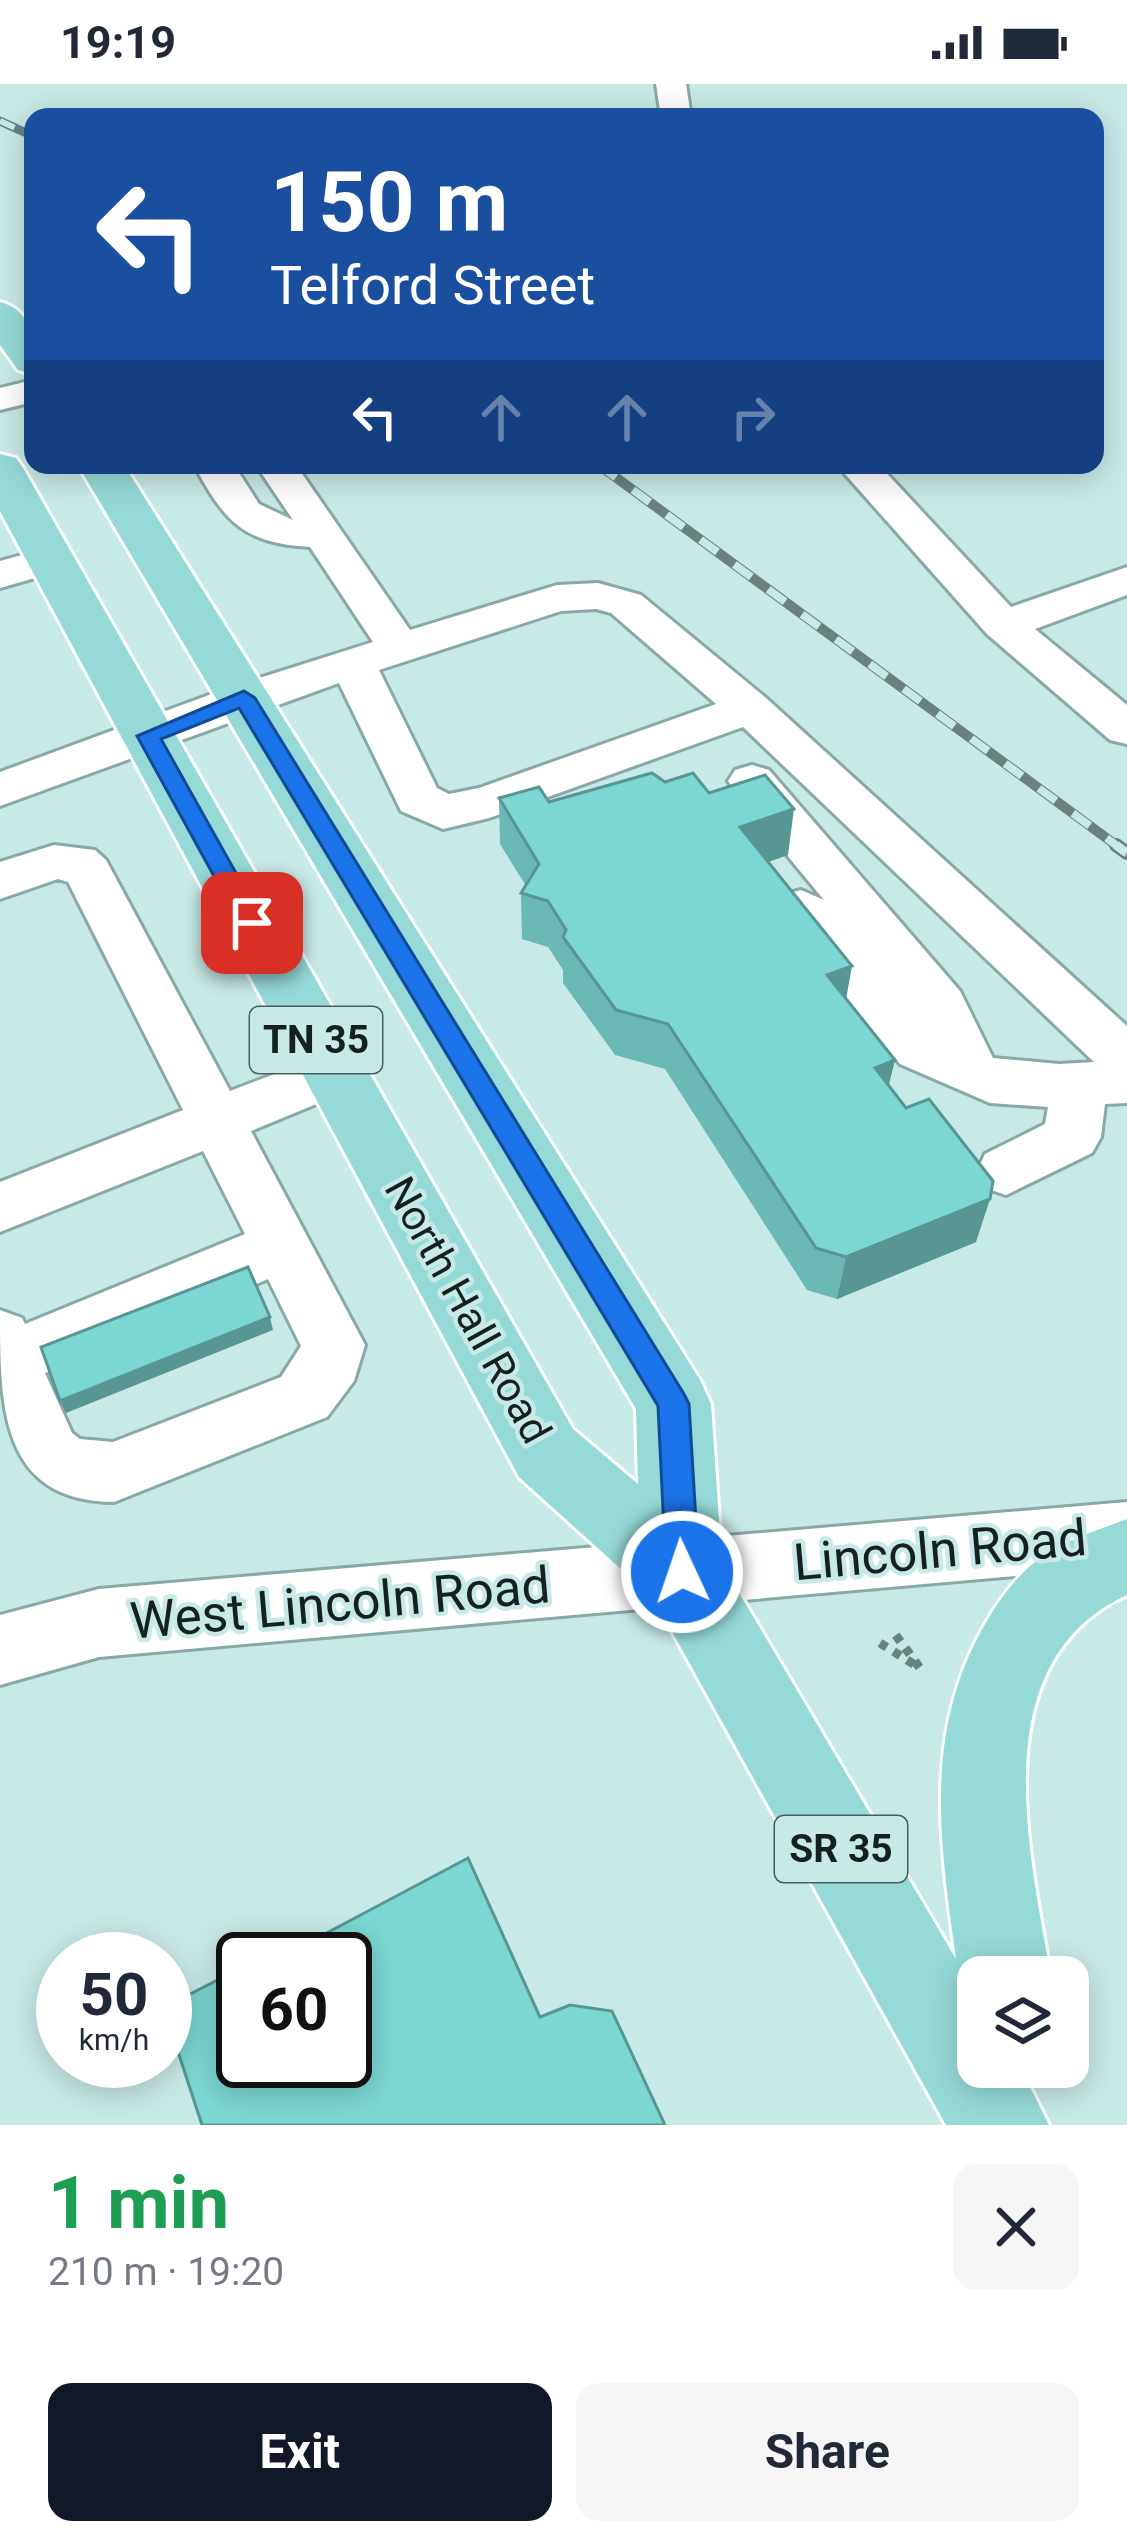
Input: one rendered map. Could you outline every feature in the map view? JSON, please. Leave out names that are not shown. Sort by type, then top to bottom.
[{"type":"main road","points":[[0,315],[24,349]]},
{"type":"main road","name":"North Hall Road","points":[[0,468],[26,568],[148,736],[546,1453],[682,1572]]},
{"type":"main road","name":"TN 35","points":[[107,474],[673,1404],[682,1572]]},
{"type":"main road","points":[[1002,1956],[980,1810],[981,1756],[989,1705],[1008,1659],[1037,1616],[1075,1580],[1127,1557]]},
{"type":"main road","name":"SR 35","points":[[682,1572],[1000,2125]]},
{"type":"main road","points":[[1022,2088],[1028,2125]]},
{"type":"street","points":[[219,474],[239,512],[254,525],[280,533],[322,535]]},
{"type":"street","points":[[282,474],[400,648]]},
{"type":"street","points":[[865,474],[1003,625],[1127,729]]},
{"type":"street","points":[[1003,625],[1127,580]]},
{"type":"street","points":[[0,790],[244,698],[557,598],[598,596],[626,604],[798,752],[1111,1075]]},
{"type":"street","points":[[353,664],[418,799],[443,812],[488,802],[750,708]]},
{"type":"street","points":[[798,752],[738,788],[730,806],[749,847],[920,1049],[990,1081],[1111,1075]]},
{"type":"street","points":[[752,781],[941,1005],[972,1072]]},
{"type":"street","points":[[0,881],[54,862],[77,862],[88,872],[284,1245],[333,1346],[331,1361],[304,1397],[114,1472],[68,1466],[48,1453],[3,1353],[284,1245]]},
{"type":"street","points":[[0,1208],[335,1073]]},
{"type":"street","points":[[1006,1171],[1072,1137],[1111,1075]]},
{"type":"street","name":"Lincoln Road","points":[[682,1572],[1127,1534]]},
{"type":"street","name":"West Lincoln Road","points":[[0,1650],[99,1623],[682,1572]]},
{"type":"path","points":[[880,1643],[920,1668],[892,1630]]},
{"type":"building","points":[[652,773],[665,782],[693,773],[709,793],[765,775],[794,809],[740,827],[852,966],[827,975],[895,1060],[875,1068],[906,1108],[929,1099],[993,1181],[990,1199],[846,1257],[816,1248],[668,1024],[616,1010],[563,937],[566,930],[548,901],[521,893],[539,864],[499,798],[539,787],[549,802]]},
{"type":"building","points":[[248,1267],[270,1317],[60,1401],[41,1347]]},
{"type":"building","points":[[468,1858],[540,2017],[570,2005],[612,2011],[665,2125],[202,2125],[190,2088],[192,1993],[216,1981],[216,2088],[372,2088],[372,1932],[329,1932]]},
{"type":"railway","points":[[0,121],[24,132]]},
{"type":"railway","points":[[611,474],[1120,848]]},
{"type":"railway","points":[[1116,845],[1127,853]]},
{"type":"route","points":[[252,923],[148,736],[244,698],[673,1404],[682,1572]]}]
